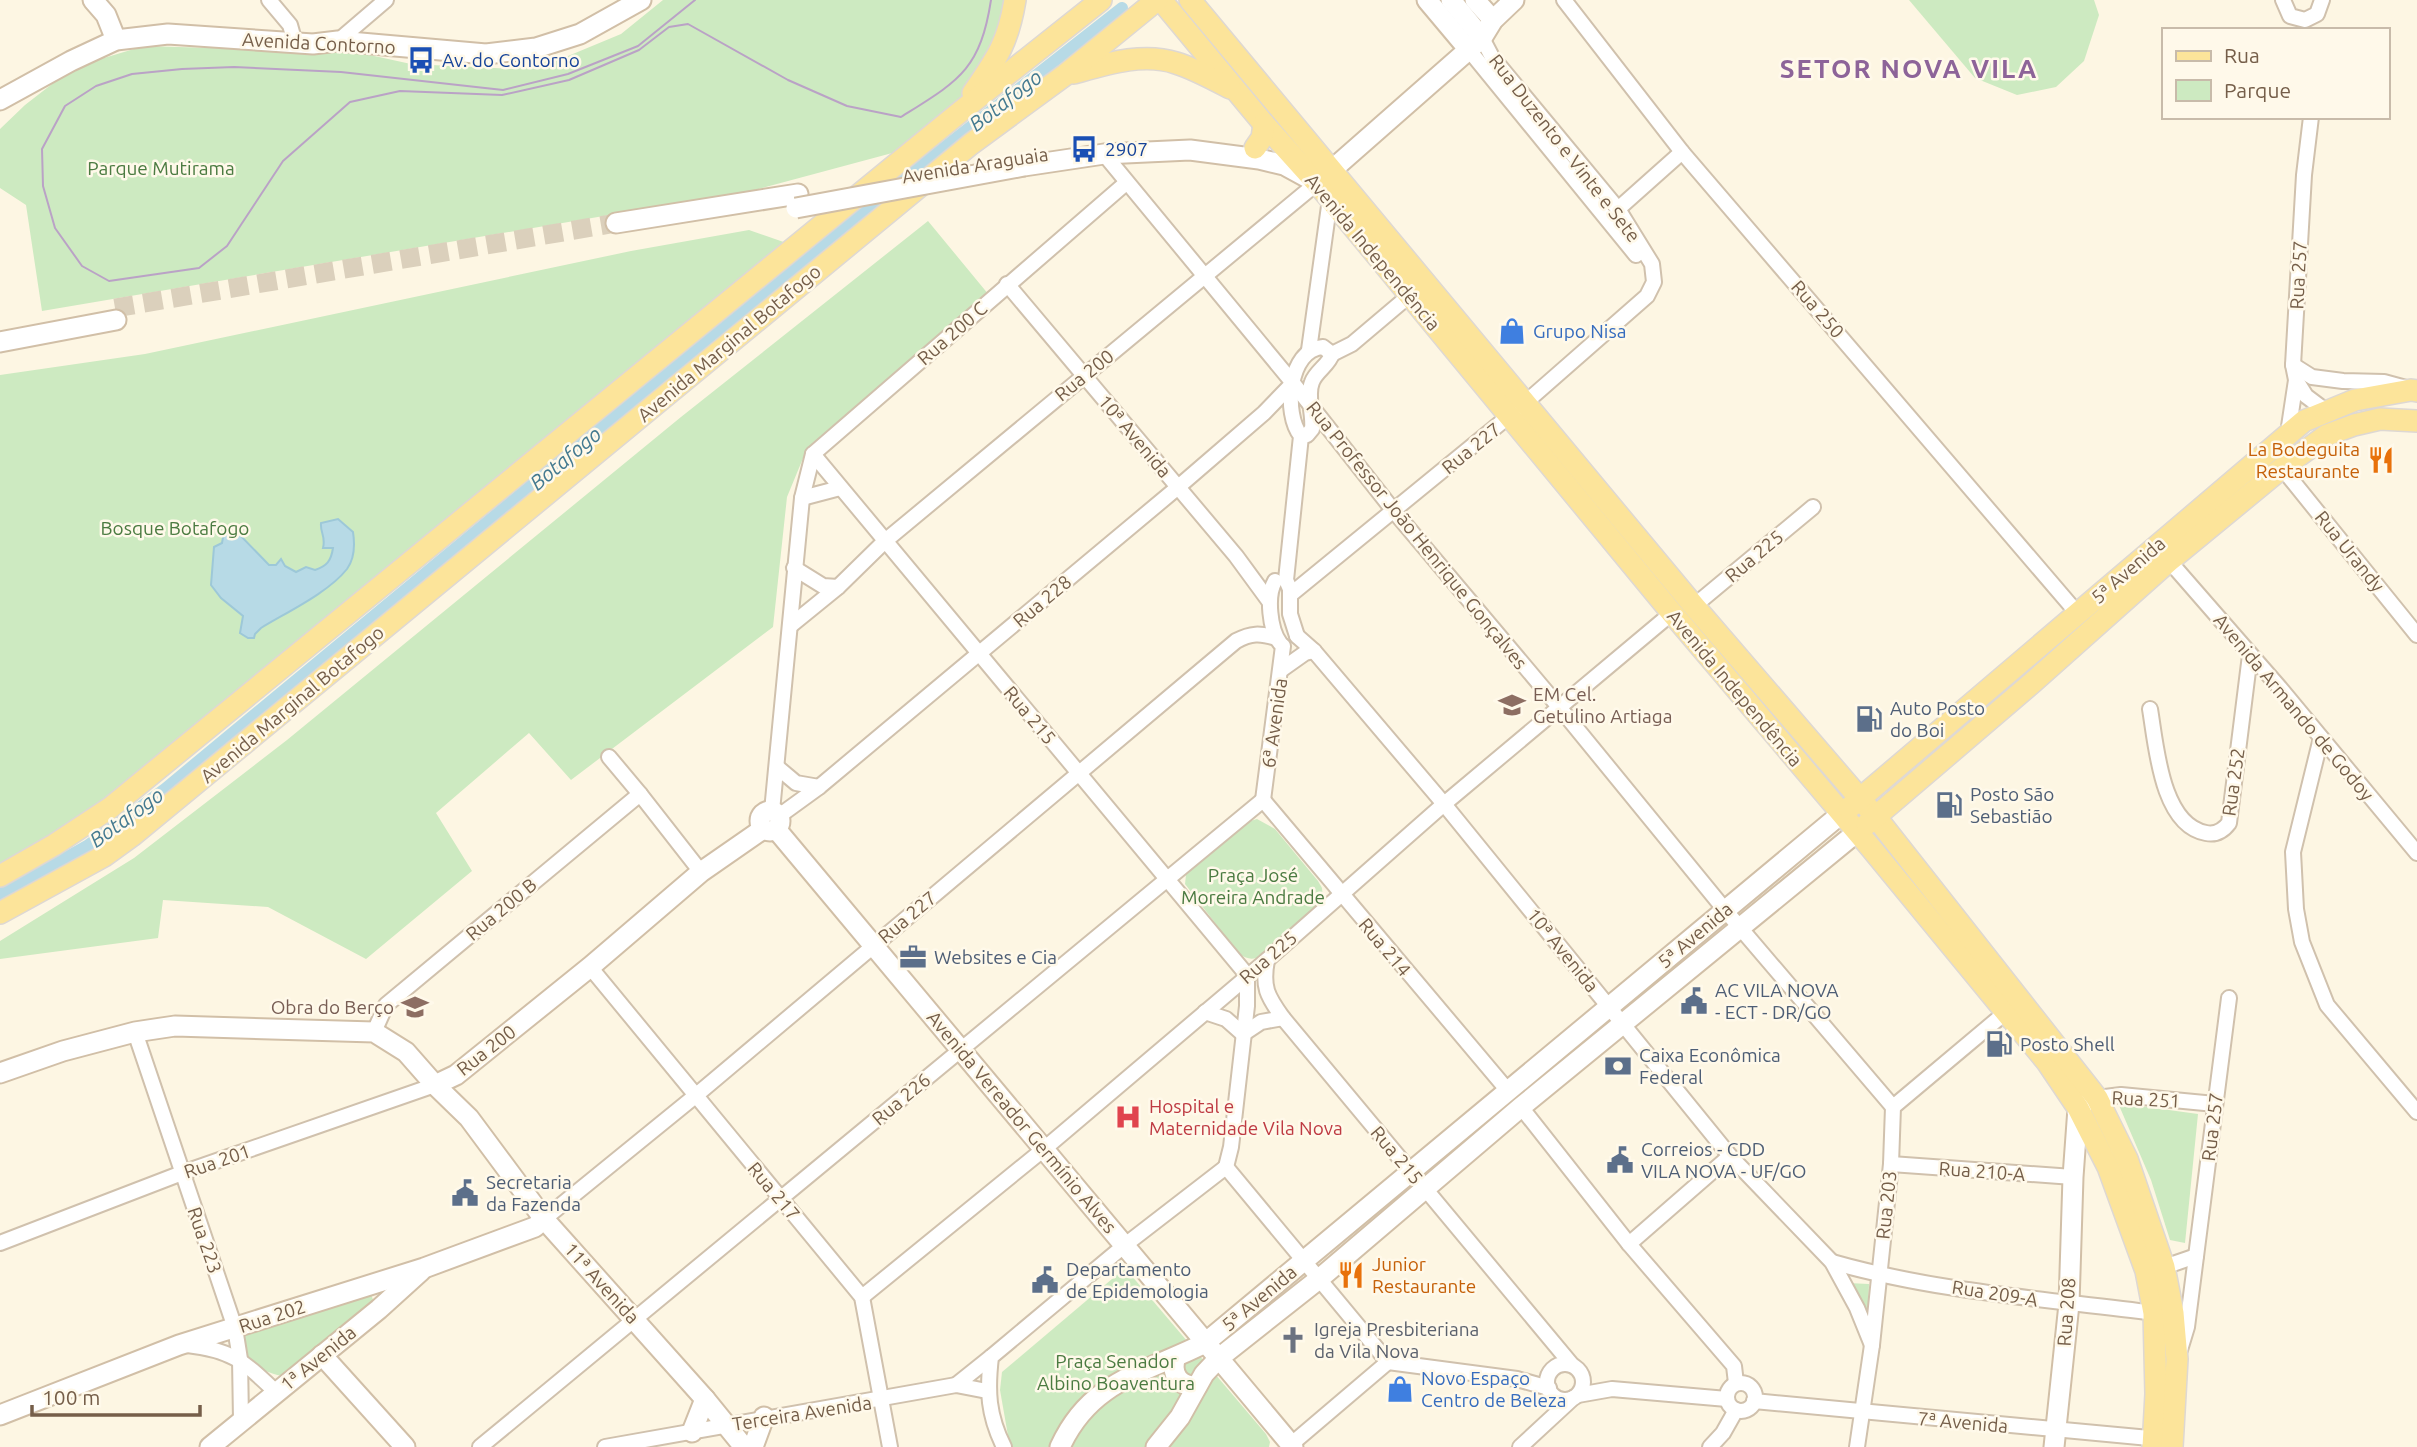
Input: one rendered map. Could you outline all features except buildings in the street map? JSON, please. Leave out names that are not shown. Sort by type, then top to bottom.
[{"type":"main road","points":[[960,112],[1001,53],[1012,20],[1015,0]]},
{"type":"main road","name":"Avenida Marginal Botafogo","points":[[0,876],[110,808],[960,112],[1101,0]]},
{"type":"main road","name":"Avenida Marginal Botafogo","points":[[0,913],[104,856],[133,835],[960,152],[1065,75],[1159,0]]},
{"type":"main road","name":"Avenida Independência","points":[[1159,0],[1298,162],[1327,184],[1517,410],[1672,613],[2005,1013],[2047,1062],[2088,1103],[2146,1271],[2166,1395],[2163,1443]]},
{"type":"main road","name":"Avenida Independência","points":[[1196,8],[1410,295],[1695,606],[1875,816],[2088,1103],[2127,1159],[2164,1267],[2173,1313],[2177,1359],[2166,1395]]},
{"type":"main road","points":[[1065,75],[1117,61],[1174,62],[1237,92]]},
{"type":"main road","points":[[1255,148],[1262,138],[1264,124]]},
{"type":"main road","name":"5ª Avenida","points":[[1857,832],[2032,683],[2288,433],[2304,421],[2355,400],[2414,390]]},
{"type":"main road","points":[[2326,411],[2354,425]]},
{"type":"main road","name":"5ª Avenida","points":[[1841,814],[2078,614],[2327,435],[2380,419],[2417,421]]},
{"type":"street","points":[[93,0],[106,15],[116,40]]},
{"type":"street","points":[[269,0],[290,24],[295,43]]},
{"type":"street","points":[[338,41],[386,0]]},
{"type":"street","points":[[1427,0],[1476,44]]},
{"type":"street","points":[[1451,0],[1476,44]]},
{"type":"street","name":"Rua 200","points":[[789,626],[838,587],[885,541],[1084,375],[1205,276],[1327,184],[1476,44],[1493,20],[1514,0]]},
{"type":"street","name":"Rua 250","points":[[1564,0],[1682,152],[2078,614]]},
{"type":"street","points":[[2283,0],[2286,11],[2295,19],[2305,20],[2320,14]]},
{"type":"street","name":"Avenida Contorno","points":[[0,100],[116,40],[168,34],[295,43],[338,41],[486,54],[517,51],[580,34],[636,2]]},
{"type":"street","points":[[1476,44],[1477,2]]},
{"type":"street","points":[[1477,2],[1493,20]]},
{"type":"street","name":"Rua Duzento e Vinte e Sete","points":[[1476,44],[1492,57],[1618,209],[1652,264],[1654,282],[1647,296]]},
{"type":"street","name":"Rua Duzento e Vinte e Sete","points":[[1476,44],[1636,255]]},
{"type":"street","name":"Rua 257","points":[[2288,433],[2294,372],[2304,175],[2311,119]]},
{"type":"street","name":"Avenida Araguaia","points":[[617,229],[1140,143],[1184,142],[1255,148],[1278,153],[1298,162]]},
{"type":"street","name":"Avenida Araguaia","points":[[1024,161],[1190,150],[1284,165],[1327,184]]},
{"type":"street","points":[[1618,209],[1682,152]]},
{"type":"street","name":"Rua Professor João Henrique Gonçalves","points":[[1104,154],[1293,383],[1393,510],[1740,928],[1893,1107]]},
{"type":"street","name":"Rua 200 C","points":[[813,454],[1126,183]]},
{"type":"street","name":"6ª Avenida","points":[[1263,800],[1281,670],[1280,642],[1269,601],[1280,580],[1301,436],[1296,430],[1293,418],[1293,383],[1301,359],[1309,350],[1327,184]]},
{"type":"street","name":"10ª Avenida","points":[[1007,284],[1236,556],[1269,601]]},
{"type":"street","points":[[1309,350],[1323,347],[1332,354],[1352,344],[1410,295]]},
{"type":"street","name":"Rua 227","points":[[1290,595],[1517,410],[1647,296]]},
{"type":"street","points":[[0,330],[116,314],[0,342]]},
{"type":"street","name":"6ª Avenida","points":[[1301,436],[1307,435],[1312,429],[1312,381],[1332,354]]},
{"type":"street","points":[[2294,372],[2343,381],[2384,382],[2414,390]]},
{"type":"street","points":[[2294,372],[2306,396],[2326,411]]},
{"type":"street","name":"Rua 228","points":[[773,821],[819,787],[1177,488],[1264,413],[1293,383]]},
{"type":"street","points":[[1264,413],[1293,418]]},
{"type":"street","points":[[773,821],[794,568],[802,498],[813,454]]},
{"type":"street","name":"Rua 215","points":[[813,454],[1247,975]]},
{"type":"street","name":"Rua Urandy","points":[[2282,468],[2417,635]]},
{"type":"street","points":[[802,498],[840,488]]},
{"type":"street","name":"Rua 225","points":[[1695,606],[1813,507]]},
{"type":"street","name":"Avenida Armando de Godoy","points":[[2163,554],[2417,853]]},
{"type":"street","name":"10ª Avenida","points":[[1236,556],[1259,575],[1280,580]]},
{"type":"street","points":[[794,568],[823,586],[838,587]]},
{"type":"street","name":"6ª Avenida","points":[[1280,580],[1290,595],[1290,614],[1297,636]]},
{"type":"street","name":"Rua 225","points":[[862,1297],[1044,1149],[1267,960],[1327,905],[1335,888],[1444,804],[1672,613]]},
{"type":"street","name":"Rua 227","points":[[544,1219],[694,1097],[1236,641],[1259,633],[1280,642]]},
{"type":"street","points":[[1280,642],[1293,642],[1297,636]]},
{"type":"street","name":"10ª Avenida","points":[[1297,636],[1314,651],[1444,804],[1731,1156],[1832,1262],[1857,1308],[1872,1345]]},
{"type":"street","points":[[1281,670],[1305,653],[1314,651]]},
{"type":"street","name":"Rua 252","points":[[2150,709],[2161,778],[2170,800],[2194,830],[2215,834],[2224,830],[2229,823],[2250,655]]},
{"type":"street","points":[[2322,738],[2293,852],[2296,909],[2302,942],[2327,1005],[2417,1112]]},
{"type":"street","points":[[609,757],[701,872]]},
{"type":"street","points":[[777,767],[796,783],[819,787]]},
{"type":"street","name":"Rua 200 B","points":[[374,1032],[386,1005],[640,794]]},
{"type":"street","name":"Rua 226","points":[[480,1447],[961,1050],[1171,884],[1180,867],[1263,800]]},
{"type":"street","name":"Rua 214","points":[[1263,800],[1515,1099],[1629,1244],[1734,1366],[1736,1383]]},
{"type":"street","name":"5ª Avenida","points":[[1156,1447],[1181,1417],[1204,1374],[1219,1358],[1426,1189],[1515,1099],[1541,1065],[1841,814]]},
{"type":"street","name":"Rua 200","points":[[374,1032],[406,1052],[435,1084],[456,1075],[590,967],[701,872],[773,821]]},
{"type":"street","name":"Avenida Vereador Germínio Alves","points":[[773,821],[1291,1446]]},
{"type":"street","name":"5ª Avenida","points":[[1059,1447],[1076,1419],[1100,1395],[1130,1375],[1205,1343],[1411,1171],[1623,1023],[1857,832]]},
{"type":"street","name":"Rua 215","points":[[1267,960],[1265,986],[1268,998],[1283,1018],[1572,1365]]},
{"type":"street","name":"Rua 217","points":[[590,967],[694,1097],[862,1297],[890,1447]]},
{"type":"street","points":[[1247,975],[1247,1006],[1231,1147],[1226,1167],[1388,1362],[1517,1380],[1550,1390],[1562,1399],[1612,1389]]},
{"type":"street","name":"Rua 257","points":[[2177,1359],[2187,1327],[2229,998]]},
{"type":"street","points":[[1205,1012],[1226,1019],[1243,1034]]},
{"type":"street","points":[[1893,1107],[2005,1013]]},
{"type":"street","points":[[1243,1034],[1261,1022],[1283,1018]]},
{"type":"street","points":[[0,1073],[63,1051],[135,1032],[175,1026],[374,1032]]},
{"type":"street","name":"Rua 223","points":[[135,1032],[235,1328],[240,1359],[241,1420]]},
{"type":"street","name":"Rua 201","points":[[0,1243],[182,1173],[435,1084]]},
{"type":"street","name":"11ª Avenida","points":[[435,1084],[469,1118],[544,1219],[634,1318],[744,1447]]},
{"type":"street","name":"Rua 251","points":[[2088,1103],[2121,1095],[2215,1104]]},
{"type":"street","name":"Rua 208","points":[[2054,1438],[2069,1304],[2073,1177],[2088,1103]]},
{"type":"street","name":"Rua 203","points":[[1857,1447],[1872,1345],[1891,1164],[1893,1107]]},
{"type":"street","points":[[1629,1244],[1731,1156]]},
{"type":"street","name":"Rua 210-A","points":[[1891,1164],[2073,1177]]},
{"type":"street","points":[[2073,1177],[2084,1166],[2095,1164],[2108,1167]]},
{"type":"street","name":"Terceira Avenida","points":[[957,1385],[1125,1245],[1226,1167]]},
{"type":"street","name":"Rua 202","points":[[0,1415],[179,1345],[424,1268],[535,1227],[544,1219]]},
{"type":"street","points":[[2164,1267],[2196,1256]]},
{"type":"street","points":[[1832,1262],[1878,1275]]},
{"type":"street","name":"1ª Avenida","points":[[210,1447],[379,1309],[424,1268]]},
{"type":"street","name":"Rua 209-A","points":[[1878,1275],[2069,1304],[2154,1313]]},
{"type":"street","points":[[372,1284],[379,1301],[379,1309]]},
{"type":"street","points":[[1542,1428],[1550,1390],[1548,1377],[1553,1369],[1551,1341]]},
{"type":"street","points":[[179,1345],[213,1348],[240,1359],[276,1392]]},
{"type":"street","points":[[321,1355],[405,1447]]},
{"type":"street","points":[[991,1357],[987,1391],[996,1431],[1004,1447]]},
{"type":"street","points":[[1176,1357],[1173,1371],[1177,1378],[1189,1387],[1197,1386]]},
{"type":"street","points":[[1291,1446],[1388,1362]]},
{"type":"street","points":[[1517,1380],[1566,1364],[1577,1368],[1583,1378],[1583,1384],[1576,1396],[1520,1447]]},
{"type":"street","points":[[1583,1378],[1612,1389],[1731,1404],[1745,1410],[1754,1401],[1752,1389],[1745,1383],[1736,1383],[1729,1390],[1731,1404],[1723,1433],[1710,1447]]},
{"type":"street","name":"Terceira Avenida","points":[[605,1447],[957,1385],[987,1391]]},
{"type":"street","points":[[692,1432],[705,1399]]},
{"type":"street","name":"7ª Avenida","points":[[1754,1401],[2054,1438],[2163,1443]]},
{"type":"street","points":[[753,1447],[764,1418]]},
{"type":"street","points":[[494,1434],[504,1447]]},
{"type":"green space","name":"Parque Mutirama","points":[[663,0],[1008,0],[1005,18],[960,112],[896,152],[751,191],[42,311],[26,205],[0,188],[0,129],[25,105],[74,67],[144,46],[356,52],[411,64],[515,69],[568,56],[621,34]]},
{"type":"green space","points":[[1909,0],[2094,0],[2099,15],[2084,61],[2056,87],[2017,95],[1975,78]]},
{"type":"green space","points":[[928,221],[989,295],[806,451],[787,497],[773,627],[571,780],[529,733],[436,813],[472,871],[366,959],[268,907],[163,900],[158,938],[0,959],[0,941],[134,858],[287,740],[681,417]]},
{"type":"green space","name":"Bosque Botafogo","points":[[749,230],[798,247],[124,789],[0,868],[0,375],[145,354],[631,251]]},
{"type":"green space","name":"Praça José Moreira Andrade","points":[[1257,819],[1275,829],[1318,881],[1323,900],[1263,955],[1251,959],[1239,954],[1185,884],[1186,875],[1192,866],[1247,822]]},
{"type":"green space","points":[[2118,1103],[2198,1114],[2185,1243],[2170,1240],[2151,1180]]},
{"type":"green space","name":"Praça Senador Albino Boaventura","points":[[1125,1268],[1266,1434],[1269,1447],[1010,1447],[1000,1390],[1002,1372]]},
{"type":"green space","points":[[1848,1283],[1869,1284],[1868,1309],[1861,1309]]},
{"type":"green space","points":[[369,1289],[375,1305],[282,1376],[257,1366],[248,1356],[244,1330]]},
{"type":"water","points":[[338,519],[353,532],[354,551],[347,569],[318,594],[261,628],[254,638],[240,633],[243,616],[221,598],[211,585],[214,547],[222,543],[224,532],[237,532],[269,565],[276,565],[281,559],[285,566],[296,572],[306,567],[315,570],[328,562],[333,548],[323,548],[321,523]]},
{"type":"waterway","name":"Botafogo","points":[[0,895],[87,846],[165,789],[848,223],[1122,8]]},
{"type":"tunnel","points":[[115,308],[616,223]]},
{"type":"tram line","points":[[695,0],[638,46],[568,74],[503,90],[341,72],[234,67],[132,74],[96,86],[65,106],[42,149],[43,186],[55,228],[82,266],[109,281],[199,268],[227,246],[283,161],[350,102],[400,91],[502,95],[569,80],[639,50],[669,27],[688,24],[788,80],[847,106],[901,117],[938,94],[963,72],[980,43],[991,0]]},
{"type":"place","name":"Av. do Contorno","points":[[421,60]]},
{"type":"place","name":"2907","points":[[1084,149]]},
{"type":"place","name":"Grupo Nisa","points":[[1512,331]]},
{"type":"place","name":"La Bodeguita Restaurante","points":[[2381,460]]},
{"type":"place","name":"EM Cel. Getulino Artiaga","points":[[1512,705]]},
{"type":"place","name":"Auto Posto do Boi","points":[[1869,719]]},
{"type":"place","name":"Posto São Sebastião","points":[[1949,805]]},
{"type":"place","name":"Websites e Cia","points":[[913,957]]},
{"type":"place","name":"AC VILA NOVA - ECT - DR/GO","points":[[1694,1001]]},
{"type":"place","name":"Obra do Berço","points":[[415,1007]]},
{"type":"place","name":"Posto Shell","points":[[1999,1044]]},
{"type":"place","name":"Caixa Econômica Federal","points":[[1618,1066]]},
{"type":"place","name":"Hospital e Maternidade Vila Nova","points":[[1128,1117]]},
{"type":"place","name":"Correios - CDD VILA NOVA - UF/GO","points":[[1620,1160]]},
{"type":"place","name":"Secretaria da Fazenda","points":[[465,1193]]},
{"type":"place","name":"Junior Restaurante","points":[[1351,1275]]},
{"type":"place","name":"Departamento de Epidemologia","points":[[1045,1280]]},
{"type":"place","name":"Igreja Presbiteriana da Vila Nova","points":[[1293,1340]]},
{"type":"place","name":"Novo Espaço Centro de Beleza","points":[[1400,1389]]},
{"type":"district","name":"SETOR NOVA VILA","points":[[1909,68]]}]
